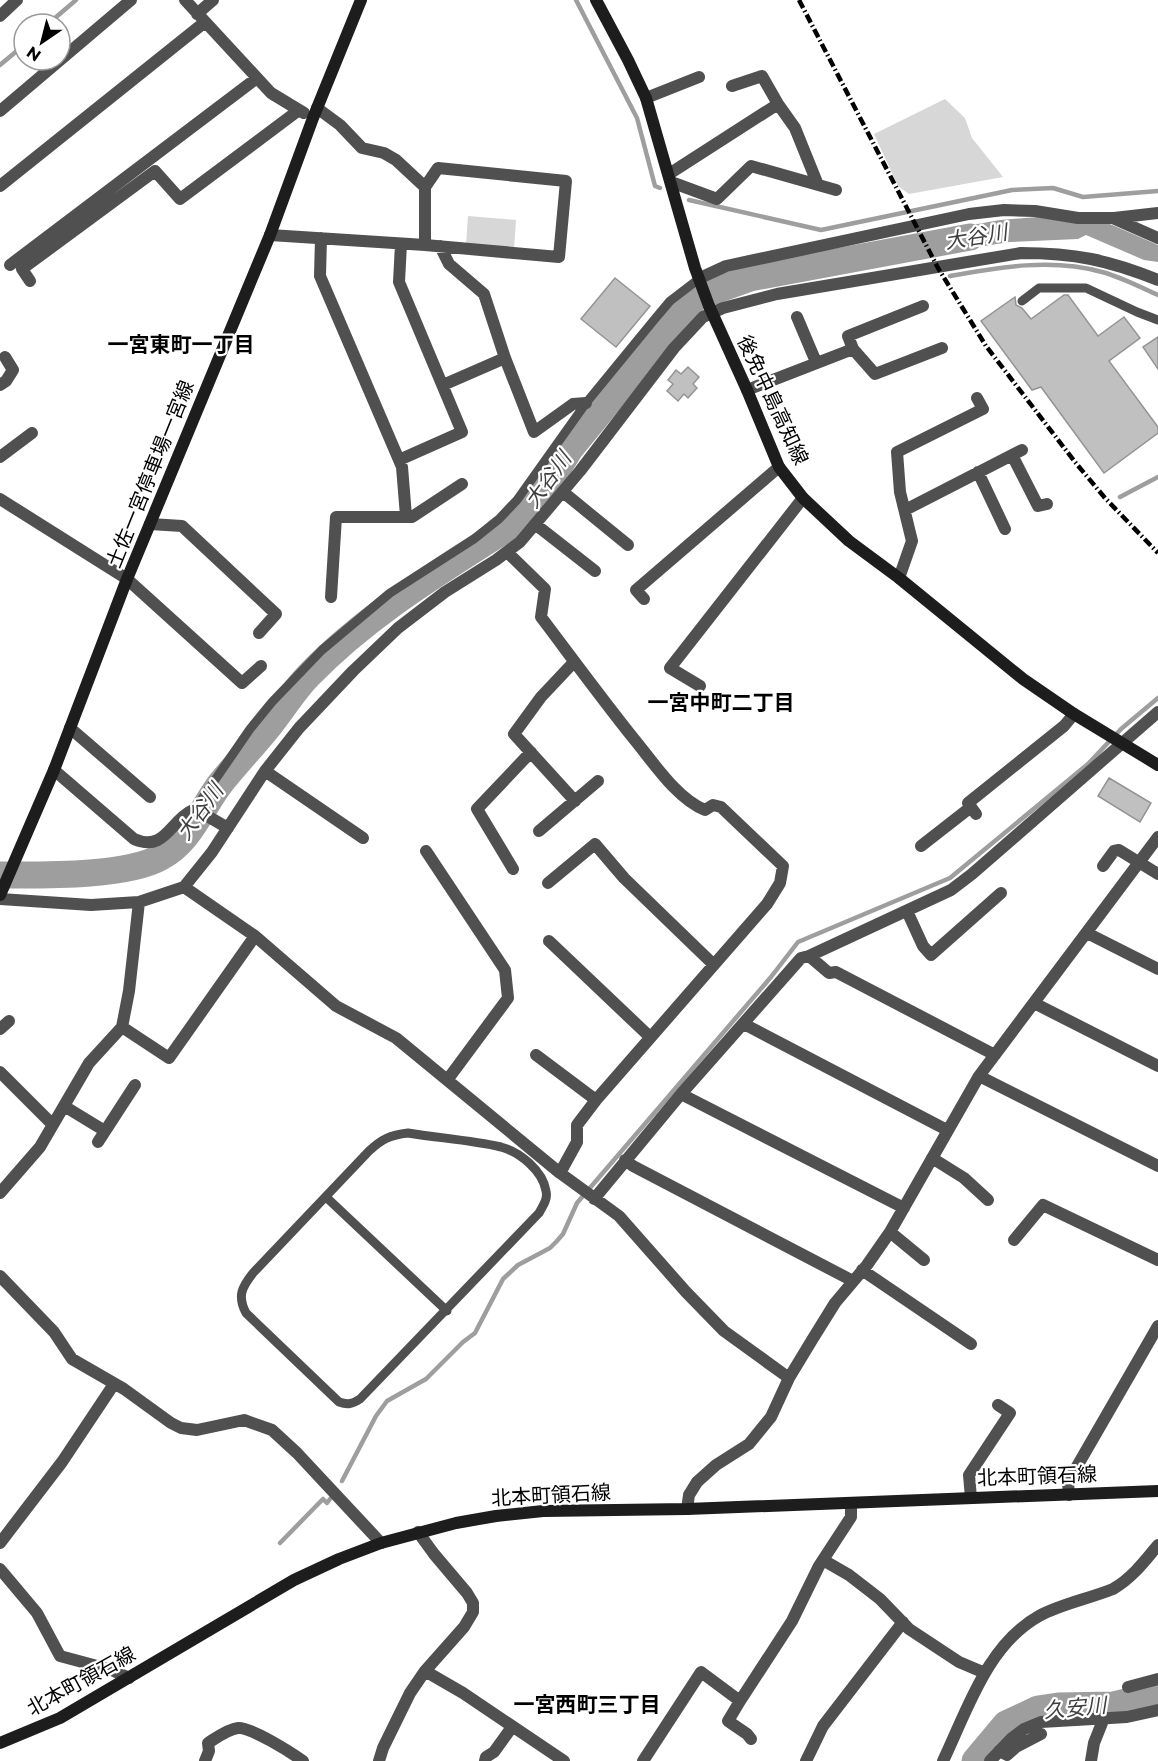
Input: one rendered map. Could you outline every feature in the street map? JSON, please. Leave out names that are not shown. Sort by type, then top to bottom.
[{"type":"main road","name":"土佐一宮停車場一宮線","points":[[0,897],[54,770],[127,579],[270,235],[315,113],[361,0]]},
{"type":"main road","name":"後免中島高知線","points":[[596,0],[646,98],[710,309],[779,467],[803,498],[849,540],[1023,679],[1074,714],[1158,765]]},
{"type":"main road","name":"北本町領石線","points":[[0,1743],[60,1718],[294,1580],[339,1559],[418,1532],[496,1516],[543,1511],[687,1509],[1158,1491]]},
{"type":"street","points":[[0,16],[17,0]]},
{"type":"street","points":[[0,111],[131,0]]},
{"type":"street","points":[[185,0],[271,93],[299,110],[315,113],[340,125],[362,148],[384,153],[396,160],[425,187]]},
{"type":"street","points":[[0,186],[201,18],[213,0]]},
{"type":"street","points":[[732,86],[762,76],[795,128],[818,185]]},
{"type":"street","points":[[646,98],[699,77]]},
{"type":"street","points":[[10,266],[257,78]]},
{"type":"street","points":[[670,178],[778,104]]},
{"type":"street","points":[[30,281],[21,269],[155,171],[180,199],[299,110]]},
{"type":"street","points":[[670,178],[717,199],[751,166],[836,190]]},
{"type":"street","points":[[270,235],[425,244],[559,257],[566,181],[438,168],[425,187],[425,244]]},
{"type":"street","points":[[700,278],[726,266],[969,214],[1004,210],[1035,211],[1078,218],[1114,218],[1152,214],[1153,235],[1114,218]]},
{"type":"street","points":[[321,238],[320,276],[402,467],[406,516]]},
{"type":"street","points":[[399,460],[462,432],[399,282],[401,244]]},
{"type":"street","points":[[440,246],[449,264],[484,294],[505,358],[534,432],[573,404],[586,403]]},
{"type":"street","points":[[0,897],[91,905],[138,902],[183,887],[299,728],[352,671],[398,628],[520,542],[563,492],[674,348],[710,309],[723,308],[777,294],[1021,253],[1083,256],[1126,267],[1158,280]]},
{"type":"street","points":[[923,306],[848,336],[852,349],[875,374],[942,348]]},
{"type":"street","points":[[797,317],[816,362]]},
{"type":"street","points":[[747,390],[852,349]]},
{"type":"street","points":[[0,385],[6,381],[13,370],[5,357]]},
{"type":"street","points":[[442,385],[505,358]]},
{"type":"street","points":[[899,578],[912,541],[900,492],[897,452],[983,409],[977,398]]},
{"type":"street","points":[[0,457],[32,433]]},
{"type":"street","points":[[905,510],[1017,453],[1038,506],[1047,504]]},
{"type":"street","points":[[644,599],[636,590],[779,467]]},
{"type":"street","points":[[978,472],[1005,529]]},
{"type":"street","points":[[331,597],[336,517],[412,517],[462,484]]},
{"type":"street","points":[[563,492],[628,545]]},
{"type":"street","points":[[700,686],[670,668],[803,498]]},
{"type":"street","points":[[0,499],[127,579],[242,683],[261,666]]},
{"type":"street","points":[[150,524],[183,526],[276,614],[259,633]]},
{"type":"street","points":[[535,524],[595,571]]},
{"type":"street","points":[[507,552],[545,589],[541,617],[666,779],[695,806],[705,810],[714,805],[721,807],[783,866],[780,883],[768,904],[650,1037],[577,1125],[577,1142],[560,1173]]},
{"type":"street","points":[[574,662],[541,697],[514,734],[575,801]]},
{"type":"street","points":[[589,1195],[626,1160],[801,958],[951,890],[972,874],[1115,740],[1158,712]]},
{"type":"street","points":[[921,846],[974,811],[968,803],[1064,726],[1074,714]]},
{"type":"street","points":[[70,728],[150,797]]},
{"type":"street","points":[[513,869],[477,809],[531,752]]},
{"type":"street","points":[[54,770],[134,838],[144,843],[154,842],[164,837],[186,813],[195,809],[228,828]]},
{"type":"street","points":[[266,771],[363,838]]},
{"type":"street","points":[[539,831],[598,781]]},
{"type":"street","points":[[687,1509],[689,1495],[697,1482],[716,1465],[749,1444],[771,1417],[789,1378],[835,1303],[890,1232],[979,1076],[1158,837]]},
{"type":"street","points":[[548,883],[595,844],[624,878],[714,965]]},
{"type":"street","points":[[1103,866],[1114,851],[1119,850],[1158,874]]},
{"type":"street","points":[[426,851],[505,970],[508,998],[448,1079]]},
{"type":"street","points":[[183,887],[255,936],[336,1006],[396,1038],[560,1173],[619,1216],[724,1331],[789,1378]]},
{"type":"street","points":[[907,910],[923,946],[931,955],[1001,893]]},
{"type":"street","points":[[0,1193],[40,1147],[89,1062],[122,1028],[129,991],[138,902]]},
{"type":"street","points":[[1087,933],[1158,969]]},
{"type":"street","points":[[122,1028],[169,1058],[255,936]]},
{"type":"street","points":[[549,941],[650,1037]]},
{"type":"street","points":[[809,956],[829,973],[836,972],[887,997],[995,1055]]},
{"type":"street","points":[[1034,1003],[1158,1066]]},
{"type":"street","points":[[744,1024],[947,1130]]},
{"type":"street","points":[[536,1055],[596,1100]]},
{"type":"street","points":[[0,1072],[53,1125]]},
{"type":"street","points":[[979,1076],[1158,1166]]},
{"type":"street","points":[[64,1106],[102,1137],[135,1085]]},
{"type":"street","points":[[681,1094],[904,1208]]},
{"type":"street","points":[[932,1158],[964,1178],[988,1200]]},
{"type":"street","points":[[626,1160],[633,1166],[853,1281]]},
{"type":"street","points":[[1014,1240],[1043,1205],[1158,1260]]},
{"type":"street","points":[[890,1232],[924,1260]]},
{"type":"street","points":[[862,1270],[971,1344]]},
{"type":"street","points":[[0,1276],[54,1332],[72,1359],[181,1428],[197,1430],[244,1420],[272,1430],[297,1453],[381,1543]]},
{"type":"street","points":[[1069,1495],[1068,1482],[1158,1326]]},
{"type":"street","points":[[0,1543],[62,1462],[114,1384]]},
{"type":"street","points":[[971,1498],[969,1475],[1010,1413],[998,1405]]},
{"type":"street","points":[[751,1739],[728,1721],[792,1621],[823,1560],[851,1517],[851,1503]]},
{"type":"street","points":[[379,1761],[410,1693],[425,1671],[470,1620],[473,1612],[473,1603],[467,1593],[418,1532]]},
{"type":"street","points":[[943,1761],[985,1673],[997,1655],[1026,1625],[1039,1616],[1121,1584],[1137,1570],[1158,1545]]},
{"type":"street","points":[[823,1560],[849,1575],[880,1599],[909,1629],[959,1662],[985,1673]]},
{"type":"street","points":[[0,1569],[37,1613],[60,1656],[112,1670],[129,1678]]},
{"type":"street","points":[[806,1761],[823,1726],[903,1622]]},
{"type":"street","points":[[425,1671],[463,1693],[564,1761]]},
{"type":"street","points":[[643,1761],[701,1672],[740,1701]]},
{"type":"street","points":[[1128,1687],[1158,1679]]},
{"type":"street","points":[[990,1761],[1012,1738],[1024,1729],[1041,1722],[1135,1716],[1158,1710]]},
{"type":"street","points":[[1091,1761],[1094,1743],[1104,1718]]},
{"type":"street","points":[[485,1761],[512,1727]]},
{"type":"street","points":[[205,1761],[209,1751],[208,1743],[237,1728],[286,1749],[303,1761]]},
{"type":"street","points":[[999,1751],[1007,1755],[1016,1747],[1041,1734]]},
{"type":"lane","points":[[195,809],[250,729],[294,678],[322,650],[390,593],[474,539],[499,519],[517,500],[586,403],[670,302],[700,278]]},
{"type":"lane","points":[[1022,301],[1039,288],[1086,288],[1158,320]]},
{"type":"lane","points":[[408,1133],[503,1147],[525,1160],[536,1170],[547,1192],[539,1213],[447,1311],[360,1399],[353,1403],[339,1402],[246,1313],[242,1304],[242,1292],[254,1273],[326,1197],[381,1140],[392,1135],[408,1133]]},
{"type":"lane","points":[[326,1197],[447,1311]]},
{"type":"shaded area","points":[[945,99],[965,118],[972,138],[1003,177],[909,194],[898,186],[874,134]]},
{"type":"shaded area","points":[[468,216],[516,220],[514,249],[466,245]]},
{"type":"water","points":[[1049,216],[1110,224],[1158,245],[1158,262],[1144,260],[1086,235],[1078,239],[1010,242],[938,253],[927,233],[1000,220]]},
{"type":"building","points":[[615,278],[650,306],[616,347],[581,319]]},
{"type":"building","points":[[1064,295],[1068,295],[1098,336],[1124,317],[1140,338],[1109,361],[1158,427],[1158,433],[1104,473],[1041,387],[1032,390],[981,321],[1015,297],[1016,305],[1022,308],[1031,319]]},
{"type":"building","points":[[1158,337],[1158,369],[1143,347]]},
{"type":"building","points":[[688,367],[699,377],[693,384],[697,388],[688,398],[684,394],[678,401],[667,391],[673,384],[668,380],[676,370],[681,374]]},
{"type":"building","points":[[1109,778],[1151,803],[1140,822],[1098,796]]},
{"type":"waterway","points":[[62,12],[76,0]]},
{"type":"waterway","points":[[576,0],[637,118],[655,186],[660,188]]},
{"type":"waterway","points":[[0,65],[12,55]]},
{"type":"waterway","points":[[689,200],[821,230],[1012,190],[1053,188],[1083,197],[1158,191]]},
{"type":"waterway","name":"大谷川","points":[[0,875],[83,874],[127,868],[146,864],[171,851],[187,834],[220,784],[270,725],[298,687],[331,653],[404,595],[509,527],[518,518],[542,490],[570,449],[681,313],[697,297],[750,278],[970,237]]},
{"type":"waterway","points":[[950,276],[1026,265],[1064,265],[1109,274],[1158,295]]},
{"type":"waterway","points":[[1120,497],[1158,477]]},
{"type":"waterway","points":[[342,1481],[376,1416],[387,1401],[426,1379],[475,1333],[503,1279],[518,1265],[550,1248],[556,1242],[563,1234],[577,1203],[771,977],[798,942],[950,878],[1088,764],[1121,729],[1158,698]]},
{"type":"waterway","points":[[280,1543],[323,1499],[327,1503],[330,1499]]},
{"type":"waterway","name":"久安川","points":[[975,1761],[1006,1724],[1038,1709],[1058,1706],[1113,1705],[1158,1694]]},
{"type":"railway","points":[[799,0],[938,268],[986,346],[1075,462],[1105,498],[1158,553]]},
{"type":"district","name":"一宮東町一丁目","points":[[181,345]]},
{"type":"district","name":"一宮中町二丁目","points":[[721,703]]},
{"type":"district","name":"一宮西町三丁目","points":[[587,1705]]}]
